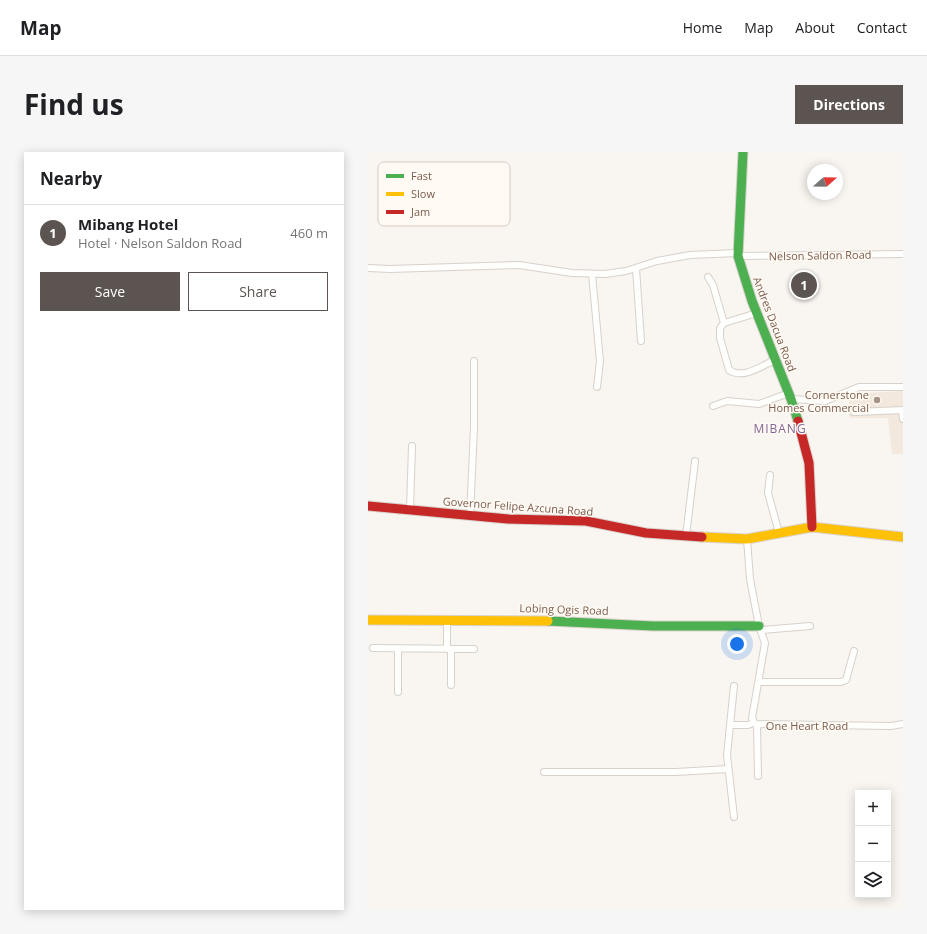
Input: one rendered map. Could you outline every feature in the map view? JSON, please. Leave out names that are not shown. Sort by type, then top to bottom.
[{"type":"street","name":"Andres Dacua Road","points":[[743,152],[738,254],[741,272],[790,396],[809,463],[812,526]]},
{"type":"street","name":"Nelson Saldon Road","points":[[368,268],[390,269],[519,265],[592,274],[616,273],[663,260],[690,255],[903,254]]},
{"type":"street","points":[[636,268],[641,341]]},
{"type":"street","points":[[592,274],[600,361],[597,387]]},
{"type":"street","points":[[708,277],[713,285],[724,323]]},
{"type":"street","points":[[757,312],[724,323],[720,328],[720,338],[730,370],[733,372],[745,373],[776,360]]},
{"type":"street","points":[[470,516],[474,428],[474,361]]},
{"type":"street","points":[[714,406],[727,401],[759,404],[790,396],[825,401],[859,387],[903,387]]},
{"type":"street","points":[[854,412],[903,410],[903,419]]},
{"type":"street","points":[[410,509],[412,446]]},
{"type":"street","points":[[686,536],[695,461]]},
{"type":"street","points":[[770,475],[768,493],[779,533]]},
{"type":"street","name":"Governor Felipe Azcuna Road","points":[[368,506],[508,519],[586,521],[646,532],[686,536],[747,539],[812,526],[903,538]]},
{"type":"street","name":"One Heart Road","points":[[747,539],[748,568],[760,628],[765,643],[752,718],[755,724],[891,726],[903,724]]},
{"type":"street","points":[[447,619],[451,685]]},
{"type":"street","name":"Lobing Ogis Road","points":[[368,620],[527,620],[653,626],[760,628]]},
{"type":"street","points":[[760,628],[810,626]]},
{"type":"street","points":[[372,648],[474,649]]},
{"type":"street","points":[[398,649],[398,692]]},
{"type":"street","points":[[759,682],[840,682],[846,680],[854,651]]},
{"type":"street","points":[[734,686],[728,769],[734,817]]},
{"type":"street","points":[[730,725],[755,724],[758,776]]},
{"type":"street","points":[[544,772],[676,772],[728,769]]},
{"type":"shaded area","points":[[903,391],[903,454],[892,454],[888,418],[849,418],[849,394]]},
{"type":"traffic: fast","points":[[743,152],[738,256],[752,301],[791,399],[798,421]]},
{"type":"traffic: fast","points":[[548,621],[653,626],[759,626]]},
{"type":"traffic: slow","points":[[702,537],[747,539],[812,527],[903,537]]},
{"type":"traffic: slow","points":[[368,620],[548,621]]},
{"type":"traffic: jam","points":[[798,421],[809,463],[812,527]]},
{"type":"traffic: jam","points":[[368,506],[508,519],[586,521],[646,533],[702,537]]},
{"type":"place","name":"Mibang Hotel","points":[[804,285]]},
{"type":"place","name":"Cornerstone Homes Commercial","points":[[877,400]]},
{"type":"district","name":"MIBANG","points":[[780,428]]}]
